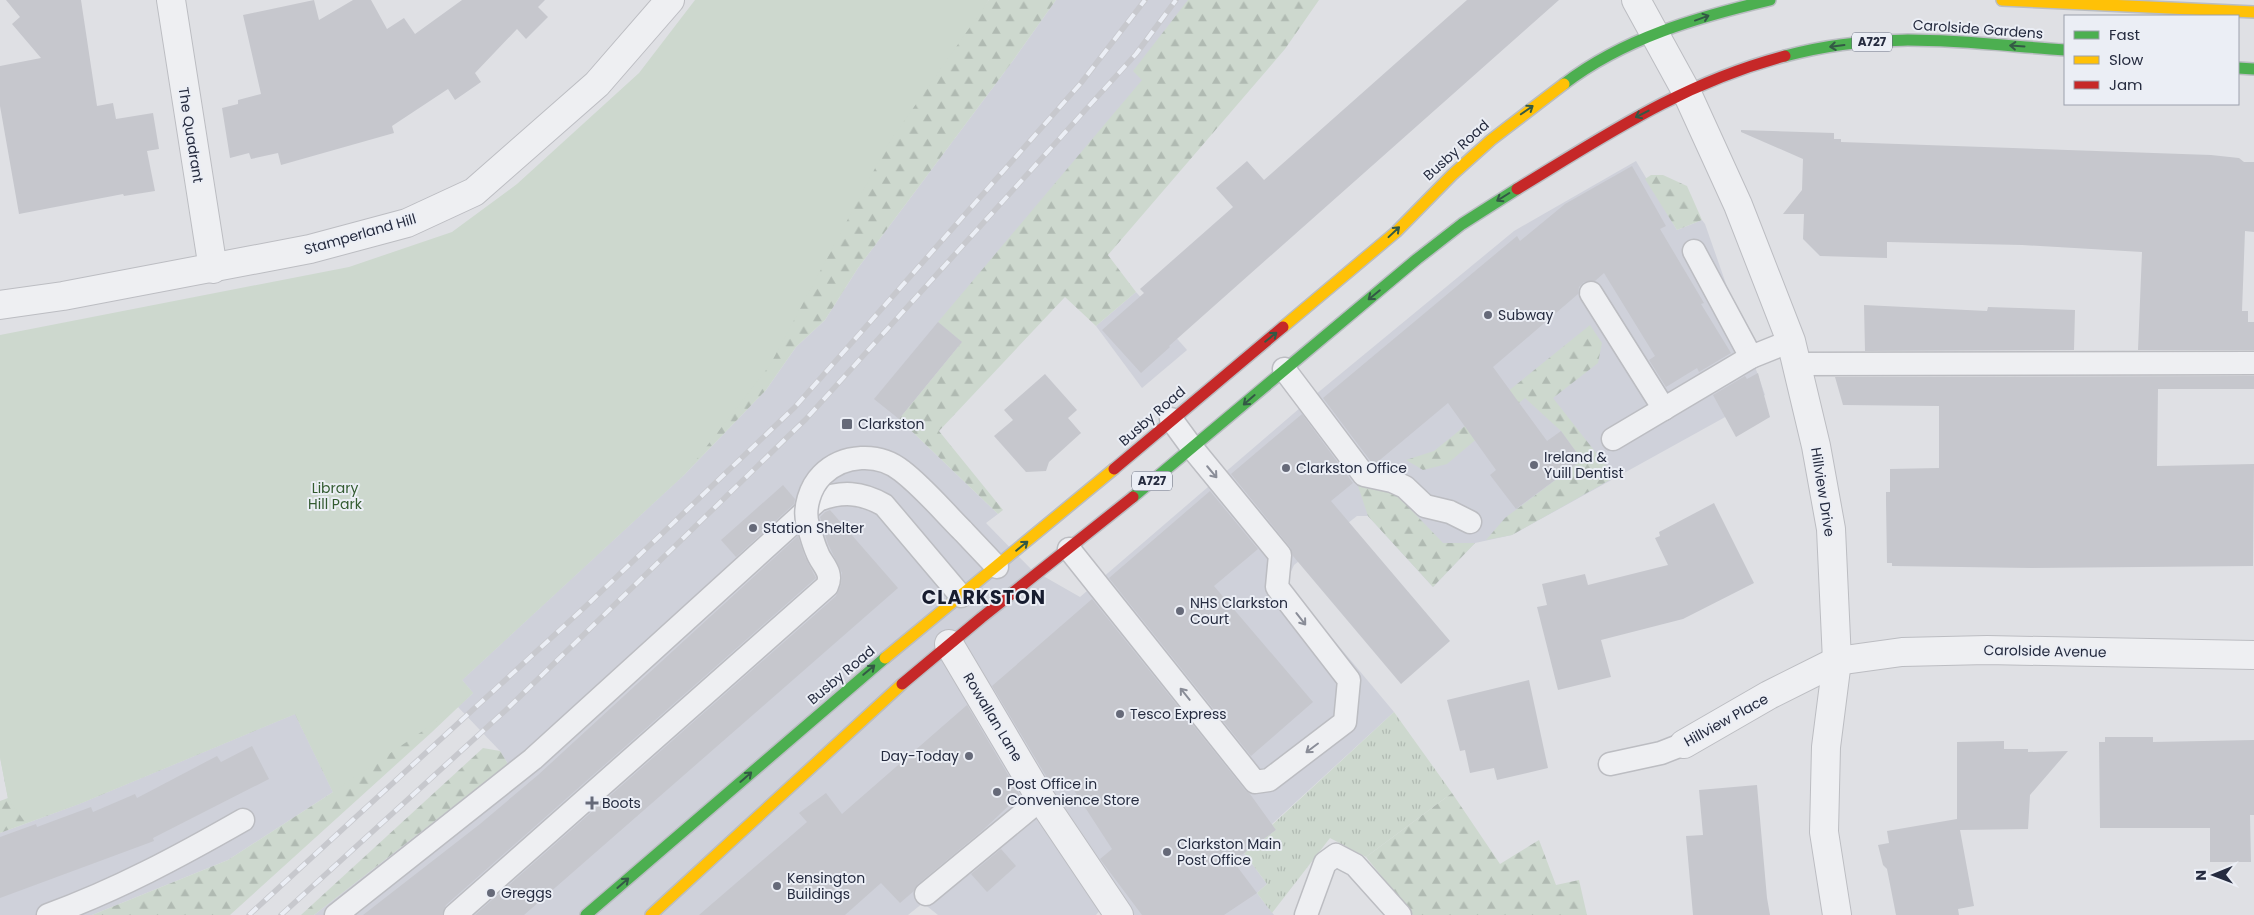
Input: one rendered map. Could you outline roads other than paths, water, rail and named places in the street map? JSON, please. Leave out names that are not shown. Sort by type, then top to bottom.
[{"type":"main road","name":"Busby Road","points":[[586,915],[843,692],[996,567],[1396,232],[1443,182],[1482,145],[1515,118],[1595,62],[1656,34],[1718,12],[1770,0]]},
{"type":"main road","points":[[2002,0],[2254,12]]},
{"type":"main road","name":"Carolside Gardens","points":[[1686,91],[1748,66],[1813,49],[1876,41],[1925,38],[2064,50]]},
{"type":"main road","points":[[2239,68],[2254,69]]},
{"type":"main road","name":"A727","points":[[651,915],[839,740],[949,644],[1192,449],[1284,369],[1450,233],[1623,124],[1686,91]]},
{"type":"street","name":"The Quadrant","points":[[171,0],[213,269]]},
{"type":"street","name":"Stamperland Hill","points":[[0,305],[63,296],[213,269],[310,249],[407,222],[474,192],[598,84],[670,0]]},
{"type":"street","name":"Hillview Drive","points":[[1636,0],[1686,91],[1738,205],[1794,352],[1816,446],[1831,529],[1837,661],[1826,747],[1824,832],[1837,915]]},
{"type":"street","name":"Rowallan Lane","points":[[949,644],[1041,799],[1119,915]]},
{"type":"street","name":"Carolside Avenue","points":[[1837,661],[1902,652],[1988,650],[2254,655]]},
{"type":"street","name":"Hillview Place","points":[[1684,744],[1769,695],[1837,661]]},
{"type":"lane","points":[[1694,251],[1751,358]]},
{"type":"lane","points":[[1591,293],[1664,409]]},
{"type":"lane","points":[[1613,439],[1751,358],[1794,352],[2254,363]]},
{"type":"lane","points":[[1284,369],[1364,475],[1392,481],[1405,487],[1425,506],[1450,512],[1470,522]]},
{"type":"lane","points":[[1069,549],[1255,782],[1269,780],[1345,722],[1349,680],[1277,587],[1280,555],[1192,449],[1171,419]]},
{"type":"lane","points":[[455,915],[827,586],[829,581],[828,571],[818,555],[808,525],[808,502],[817,480],[835,464],[855,458],[873,458],[902,470],[996,567]]},
{"type":"lane","points":[[336,915],[533,759],[818,500],[836,493],[860,495],[884,505],[960,596]]},
{"type":"lane","name":"Hillview Place","points":[[1610,764],[1661,753],[1684,744]]},
{"type":"lane","points":[[926,894],[1041,799]]},
{"type":"lane","points":[[48,915],[89,901],[158,868],[243,820]]},
{"type":"lane","points":[[1306,915],[1325,863],[1336,855],[1354,865],[1400,915]]},
{"type":"railway","points":[[249,915],[586,606],[795,407],[1081,83],[1145,0]]},
{"type":"railway","points":[[281,915],[506,710],[806,419],[1136,54],[1176,0]]},
{"type":"place","name":"Subway","points":[[1488,315]]},
{"type":"place","name":"Clarkston","points":[[847,424]]},
{"type":"place","name":"Ireland & Yuill Dentist","points":[[1534,465]]},
{"type":"place","name":"Clarkston Office","points":[[1286,468]]},
{"type":"place","name":"Station Shelter","points":[[753,528]]},
{"type":"place","name":"NHS Clarkston Court","points":[[1180,611]]},
{"type":"place","name":"Tesco Express","points":[[1120,714]]},
{"type":"place","name":"Day-Today","points":[[969,756]]},
{"type":"place","name":"Post Office in Convenience Store","points":[[997,792]]},
{"type":"place","name":"Boots","points":[[592,803]]},
{"type":"place","name":"Clarkston Main Post Office","points":[[1167,852]]},
{"type":"place","name":"Kensington Buildings","points":[[777,886]]},
{"type":"place","name":"Greggs","points":[[491,893]]},
{"type":"district","name":"CLARKSTON","points":[[984,597]]},
{"type":"park label","name":"Library Hill Park","points":[[335,496]]}]
